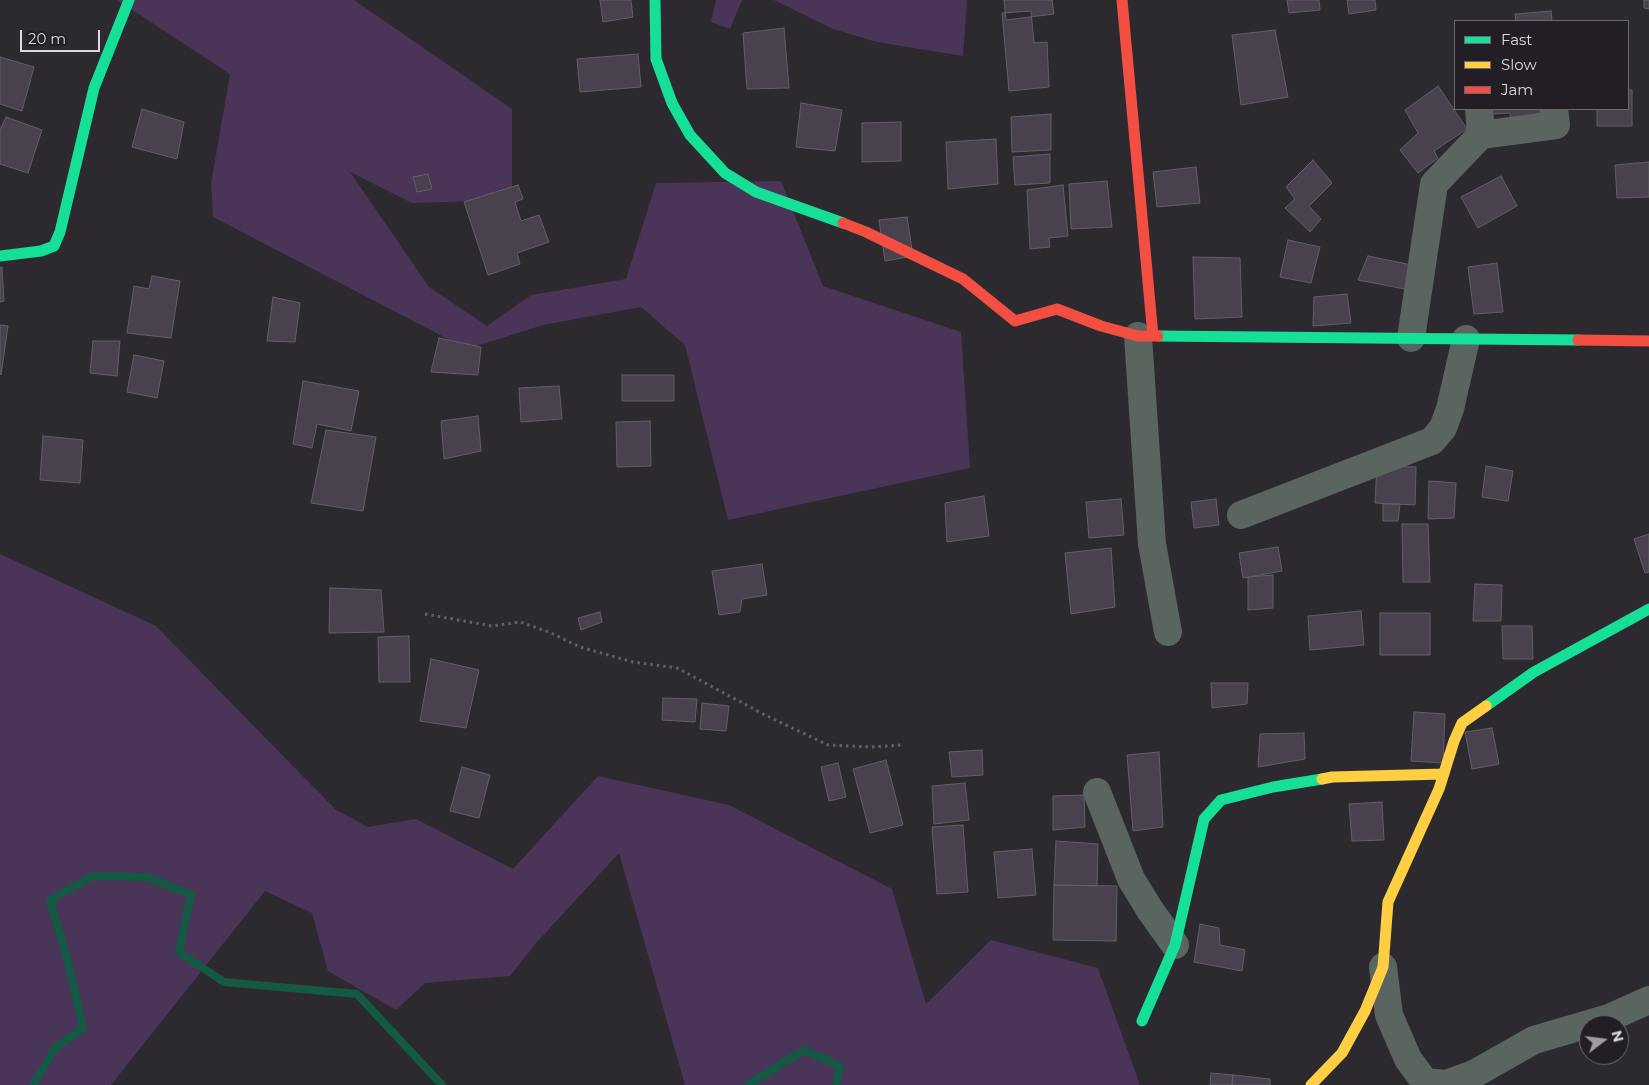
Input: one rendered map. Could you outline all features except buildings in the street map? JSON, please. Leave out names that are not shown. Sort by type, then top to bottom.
[{"type":"street","points":[[0,256],[41,251],[54,246],[60,232],[94,88],[129,0]]},
{"type":"street","points":[[655,0],[656,59],[672,103],[690,135],[726,173],[756,192],[866,232],[963,279],[1015,321],[1057,309],[1101,326],[1146,336],[1649,341]]},
{"type":"street","points":[[1122,0],[1146,336],[1152,544],[1168,632]]},
{"type":"street","points":[[1479,110],[1481,135]]},
{"type":"street","points":[[1411,338],[1434,184],[1481,135],[1556,125],[1554,110]]},
{"type":"street","points":[[1242,515],[1432,441],[1443,428],[1450,409],[1466,339]]},
{"type":"street","points":[[1649,609],[1534,672],[1462,723],[1454,741],[1444,774],[1388,902],[1383,967],[1388,1015],[1408,1058],[1425,1082],[1446,1084],[1474,1074],[1534,1040],[1609,1018],[1649,1000]]},
{"type":"street","points":[[1142,1021],[1174,945],[1204,819],[1221,800],[1273,787],[1332,777],[1444,774]]},
{"type":"street","points":[[1097,792],[1130,879],[1174,945]]},
{"type":"street","points":[[1311,1085],[1342,1054],[1365,1011],[1383,967]]},
{"type":"path","points":[[424,614],[492,626],[520,622],[588,650],[632,662],[678,668],[765,715],[828,745],[872,747],[901,745]]},
{"type":"shaded area","points":[[117,0],[354,0],[512,109],[512,200],[412,203],[350,172],[429,287],[487,326],[531,295],[626,279],[656,183],[781,181],[823,286],[961,332],[970,468],[728,520],[685,345],[641,307],[543,325],[467,349],[213,217],[211,184],[230,74]]},
{"type":"shaded area","points":[[716,0],[742,0],[730,29],[711,22]]},
{"type":"shaded area","points":[[774,0],[967,0],[963,56],[877,42],[833,29]]},
{"type":"shaded area","points":[[0,554],[156,626],[336,810],[368,827],[416,819],[513,869],[598,776],[729,805],[892,889],[926,1004],[991,940],[1098,968],[1140,1085],[685,1085],[619,853],[537,942],[510,976],[425,983],[396,1010],[328,971],[312,913],[265,891],[111,1085],[0,1085]]},
{"type":"waterway","points":[[33,1085],[55,1048],[83,1028],[67,958],[50,900],[93,876],[146,877],[191,894],[179,952],[224,982],[357,994],[442,1085]]},
{"type":"waterway","points":[[748,1085],[804,1050],[840,1066],[836,1085]]},
{"type":"traffic: fast","points":[[0,256],[41,251],[54,246],[60,232],[94,88],[129,0]]},
{"type":"traffic: fast","points":[[655,0],[656,59],[672,103],[690,135],[725,173],[756,192],[843,223]]},
{"type":"traffic: fast","points":[[1158,336],[1578,340]]},
{"type":"traffic: fast","points":[[1486,706],[1534,672],[1649,609]]},
{"type":"traffic: fast","points":[[1142,1021],[1175,945],[1204,819],[1221,800],[1273,787],[1322,779]]},
{"type":"traffic: slow","points":[[1311,1085],[1342,1053],[1365,1011],[1383,967],[1388,902],[1439,789],[1454,741],[1462,723],[1486,706]]},
{"type":"traffic: slow","points":[[1322,779],[1332,777],[1444,774]]},
{"type":"traffic: jam","points":[[1122,0],[1153,336]]},
{"type":"traffic: jam","points":[[843,223],[866,232],[963,279],[1015,321],[1057,309],[1101,326],[1138,336],[1158,336]]},
{"type":"traffic: jam","points":[[1578,340],[1649,341]]}]
